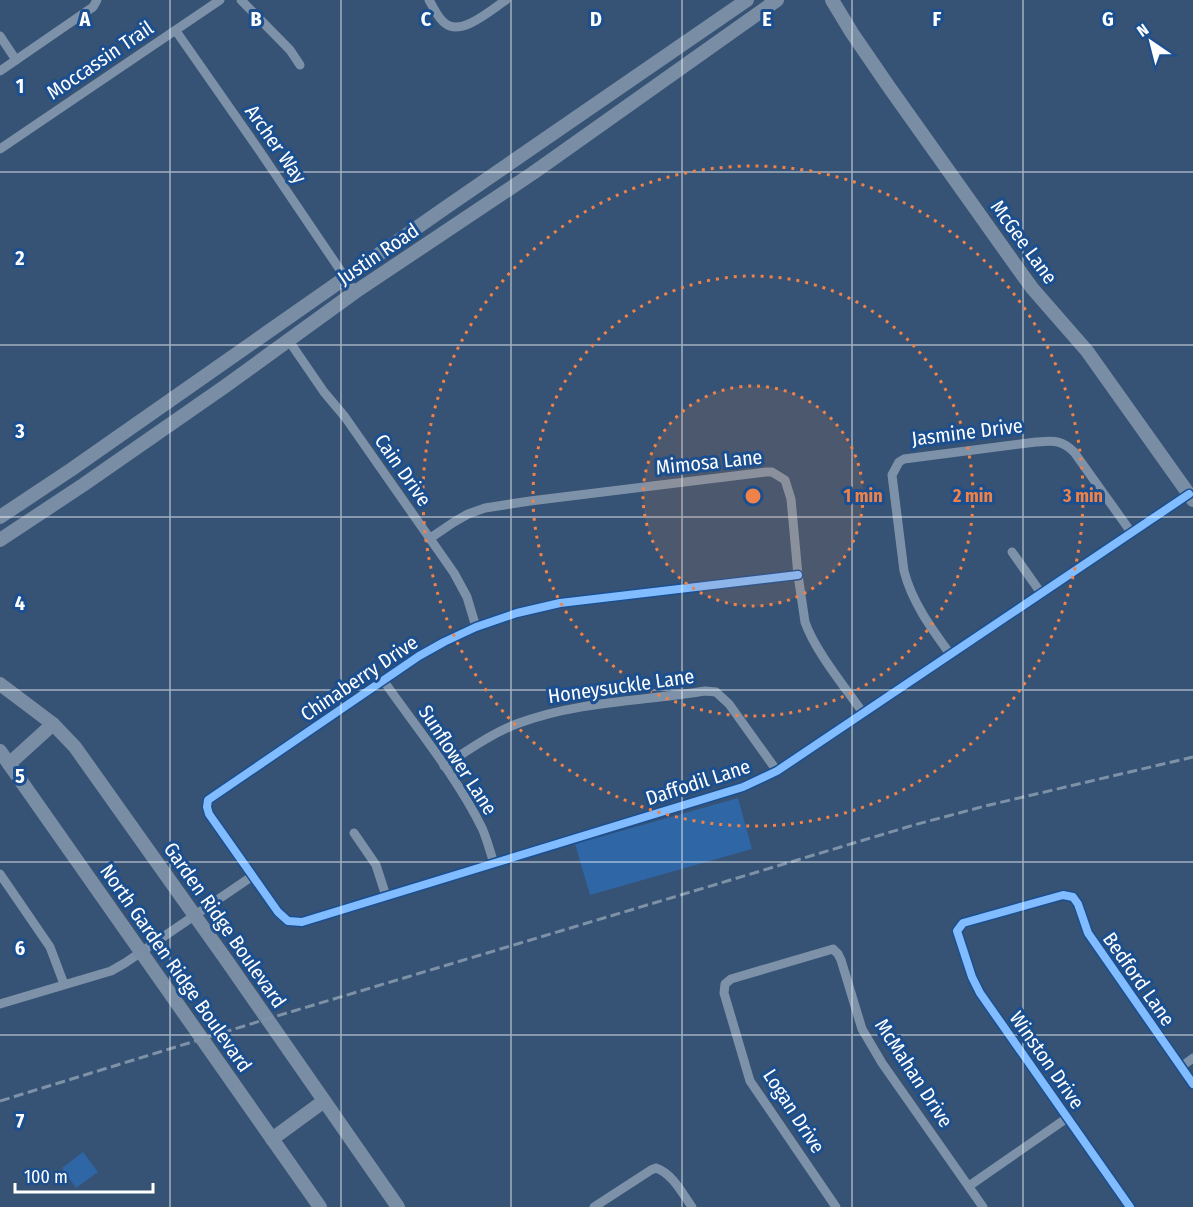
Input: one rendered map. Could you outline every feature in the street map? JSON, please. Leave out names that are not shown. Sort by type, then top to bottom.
[{"type":"main road","name":"Justin Road","points":[[0,517],[747,0]]},
{"type":"main road","name":"Justin Road","points":[[0,540],[224,387],[355,292],[533,173],[777,0]]},
{"type":"main road","name":"McGee Lane","points":[[832,0],[889,87],[1032,288],[1087,351],[1191,497]]},
{"type":"main road","points":[[590,108],[602,124]]},
{"type":"main road","points":[[213,370],[224,387]]},
{"type":"main road","points":[[72,469],[85,483]]},
{"type":"main road","name":"Garden Ridge Boulevard","points":[[0,684],[53,724],[75,747],[398,1207]]},
{"type":"main road","points":[[9,764],[53,724]]},
{"type":"main road","name":"North Garden Ridge Boulevard","points":[[0,751],[320,1207]]},
{"type":"main road","points":[[272,1139],[324,1101]]},
{"type":"street","points":[[0,71],[93,7],[97,0]]},
{"type":"street","name":"Moccassin Trail","points":[[0,149],[220,0]]},
{"type":"street","points":[[242,0],[290,50],[300,65]]},
{"type":"street","points":[[429,0],[443,23],[453,28],[462,27],[476,20],[506,0]]},
{"type":"street","name":"Archer Way","points":[[176,31],[355,292]]},
{"type":"street","points":[[0,36],[16,60]]},
{"type":"street","name":"Cain Drive","points":[[289,340],[454,573],[467,597],[476,627]]},
{"type":"street","name":"Jasmine Drive","points":[[950,654],[918,607],[907,585],[892,475],[899,462],[904,459],[1036,442],[1063,443],[1074,452],[1131,532]]},
{"type":"street","name":"Mimosa Lane","points":[[429,539],[468,514],[485,508],[766,472],[779,475],[785,480],[791,499],[805,622],[830,665],[863,712]]},
{"type":"street","name":"Daffodil Lane","points":[[207,807],[209,814],[251,877],[278,912],[283,918],[293,922],[302,922],[743,787],[777,771],[1131,532],[1191,497]]},
{"type":"street","points":[[1012,552],[1041,594]]},
{"type":"street","name":"Chinaberry Drive","points":[[207,807],[208,800],[419,656],[476,627],[517,613],[560,603],[798,576]]},
{"type":"street","name":"Sunflower Lane","points":[[383,681],[468,803],[483,830],[494,863]]},
{"type":"street","name":"Honeysuckle Lane","points":[[444,766],[498,732],[546,714],[590,705],[705,691],[716,692],[729,704],[777,771]]},
{"type":"street","points":[[354,833],[376,865],[386,896]]},
{"type":"street","points":[[0,874],[50,947],[64,984]]},
{"type":"street","points":[[0,1004],[111,971],[251,877]]},
{"type":"street","name":"Winston Drive","points":[[1062,895],[963,923],[957,931],[972,977],[980,993],[1130,1207]]},
{"type":"street","name":"Bedford Lane","points":[[1062,895],[1073,897],[1078,904],[1088,933],[1193,1084]]},
{"type":"street","name":"McMahan Drive","points":[[724,993],[725,984],[732,979],[833,950],[838,954],[862,1029],[882,1063],[983,1207]]},
{"type":"street","name":"Logan Drive","points":[[724,993],[750,1081],[836,1207]]},
{"type":"street","points":[[1181,1066],[1193,1058]]},
{"type":"street","points":[[969,1186],[1067,1118]]},
{"type":"street","points":[[594,1207],[656,1168],[661,1169],[672,1178],[692,1207]]},
{"type":"shaded area","points":[[738,798],[752,849],[590,895],[575,844]]},
{"type":"shaded area","points":[[83,1152],[98,1172],[76,1188],[62,1168]]},
{"type":"railway","points":[[0,1101],[914,825],[1193,757]]},
{"type":"cycle path","points":[[798,575],[560,603],[517,613],[476,627],[419,656],[208,800],[209,814],[278,912],[288,921],[302,922],[743,787],[777,771],[1189,494]]},
{"type":"cycle path","points":[[1130,1207],[980,993],[972,977],[957,931],[963,923],[1063,895],[1073,897],[1078,904],[1088,933],[1193,1084]]}]
